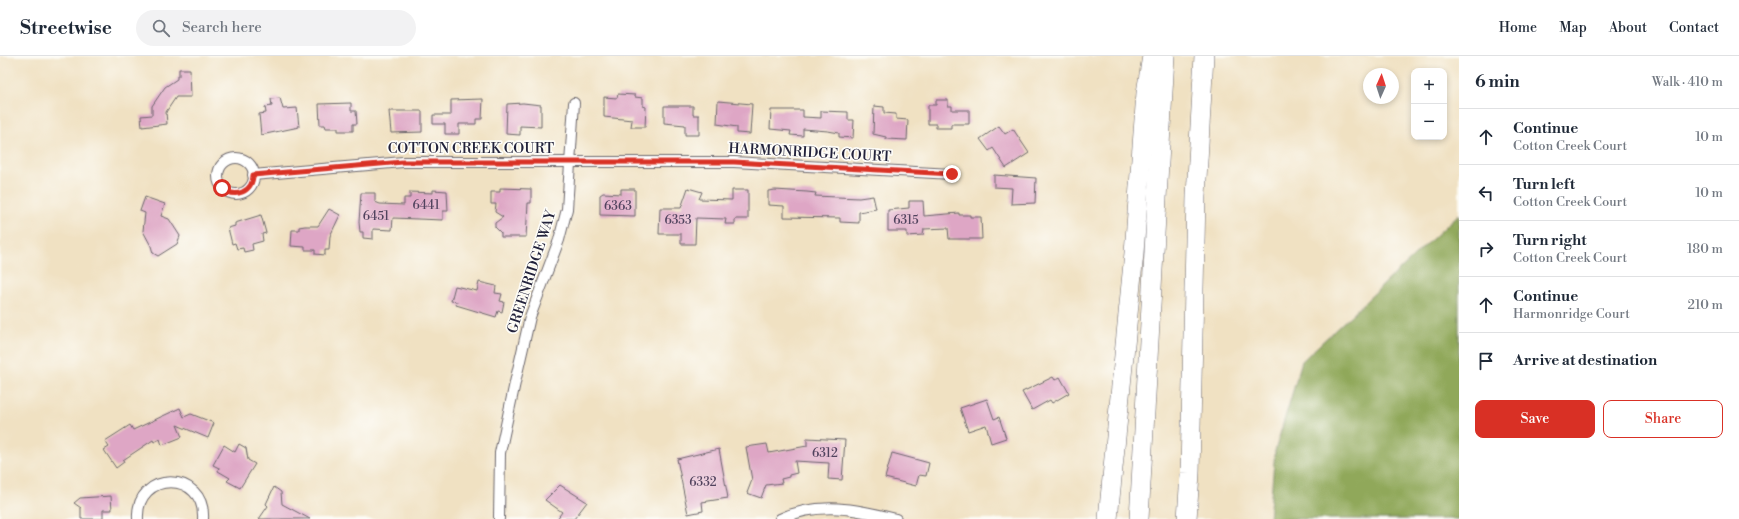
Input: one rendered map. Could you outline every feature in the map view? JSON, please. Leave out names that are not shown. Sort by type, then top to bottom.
[{"type":"highway","points":[[1108,519],[1134,253],[1146,93],[1152,56]]},
{"type":"highway","points":[[1139,519],[1165,56]]},
{"type":"highway","points":[[1188,519],[1196,196],[1204,56]]},
{"type":"street","name":"GREENRIDGE WAY","points":[[499,519],[499,474],[502,442],[530,317],[565,220],[569,196],[574,103]]},
{"type":"street","name":"HARMONRIDGE COURT","points":[[570,162],[734,162],[952,174]]},
{"type":"street","name":"COTTON CREEK COURT","points":[[253,175],[384,163],[570,162]]},
{"type":"street","points":[[138,519],[139,506],[147,491],[160,484],[173,482],[184,485],[196,494],[201,503],[203,519]]},
{"type":"street","points":[[780,519],[814,509],[836,508],[859,510],[896,519]]},
{"type":"green space","points":[[1459,214],[1459,519],[1269,519],[1275,451],[1302,361]]},
{"type":"building","points":[[179,69],[190,69],[191,97],[176,97],[166,112],[167,124],[142,127],[141,116],[152,115],[152,106],[165,87],[177,79],[177,76],[179,76]]},
{"type":"building","points":[[618,94],[635,95],[635,97],[643,98],[643,106],[646,107],[645,127],[631,127],[632,120],[604,117],[604,97],[617,98]]},
{"type":"building","points":[[280,98],[283,109],[297,108],[299,127],[261,135],[259,114],[266,113],[265,107],[272,106],[271,99]]},
{"type":"building","points":[[483,99],[482,119],[476,119],[476,124],[459,124],[459,134],[445,134],[445,124],[433,124],[433,115],[451,115],[451,100]]},
{"type":"building","points":[[936,100],[948,100],[948,106],[952,106],[952,110],[969,110],[969,124],[951,124],[951,128],[936,128],[936,124],[928,124],[928,105],[936,105]]},
{"type":"building","points":[[718,101],[752,104],[750,134],[737,133],[737,127],[717,124]]},
{"type":"building","points":[[351,103],[351,111],[356,111],[357,124],[353,124],[353,131],[338,131],[338,128],[326,128],[325,125],[320,125],[319,104]]},
{"type":"building","points":[[523,103],[541,105],[541,127],[520,126],[520,135],[506,134],[507,104]]},
{"type":"building","points":[[664,106],[693,106],[693,115],[699,115],[699,135],[685,135],[685,125],[664,123]]},
{"type":"building","points":[[874,106],[884,107],[884,113],[896,114],[896,119],[908,120],[907,140],[886,139],[886,137],[873,134]]},
{"type":"building","points":[[771,110],[803,110],[803,117],[821,118],[821,111],[848,112],[848,120],[854,120],[853,138],[839,137],[839,133],[828,131],[803,129],[803,136],[790,135],[791,131],[770,129]]},
{"type":"building","points":[[389,111],[422,111],[422,132],[391,133]]},
{"type":"building","points":[[999,126],[1005,134],[1013,129],[1029,153],[1006,168],[993,148],[989,151],[980,139]]},
{"type":"building","points":[[994,175],[1036,178],[1035,203],[1011,204],[1012,188],[994,187]]},
{"type":"building","points":[[500,188],[531,189],[531,203],[528,203],[526,237],[501,237],[501,233],[495,227],[495,223],[503,217],[495,212],[496,204],[491,204],[491,192],[500,192]]},
{"type":"building","points":[[688,188],[702,192],[699,199],[732,200],[732,190],[748,190],[748,219],[735,219],[735,224],[725,224],[726,219],[696,218],[695,244],[681,244],[681,234],[659,234],[660,208],[681,208]]},
{"type":"building","points":[[621,189],[635,189],[635,216],[600,215],[600,195],[603,193],[621,194]]},
{"type":"building","points":[[433,190],[447,191],[448,211],[443,211],[443,220],[393,218],[392,230],[373,229],[373,239],[363,238],[363,232],[360,232],[359,222],[361,193],[375,193],[375,202],[380,204],[404,205],[404,198],[410,198],[410,192],[433,193]]},
{"type":"building","points":[[775,190],[816,193],[815,196],[859,198],[873,196],[876,209],[859,212],[859,223],[840,222],[840,218],[784,217],[784,206],[768,205],[768,191]]},
{"type":"building","points":[[145,197],[165,204],[161,216],[169,219],[180,236],[177,244],[158,256],[153,253],[143,231],[145,213],[140,211]]},
{"type":"building","points":[[909,201],[923,201],[924,216],[959,213],[959,215],[970,215],[970,217],[981,217],[982,239],[949,239],[948,228],[924,229],[923,235],[907,236],[907,231],[888,231],[888,210],[909,208]]},
{"type":"building","points":[[329,209],[340,215],[330,236],[329,250],[325,250],[325,255],[315,254],[315,250],[305,250],[305,247],[291,246],[292,230],[299,230],[299,227],[305,226],[318,226]]},
{"type":"building","points":[[261,215],[266,233],[262,234],[263,241],[252,244],[253,250],[244,252],[243,248],[237,249],[235,243],[232,244],[228,228],[235,226],[235,223]]},
{"type":"building","points":[[479,282],[496,286],[495,293],[502,294],[500,301],[504,302],[502,312],[498,311],[496,317],[456,305],[457,302],[451,301],[455,286],[477,291]]},
{"type":"building","points":[[1053,377],[1055,380],[1060,377],[1069,393],[1052,403],[1050,400],[1032,410],[1022,392]]},
{"type":"building","points":[[987,399],[994,419],[999,417],[1006,438],[991,443],[986,425],[968,431],[960,408]]},
{"type":"building","points":[[180,408],[184,417],[191,414],[214,423],[208,438],[177,425],[182,437],[162,445],[160,439],[154,442],[153,440],[123,460],[124,462],[116,468],[104,450],[109,447],[105,441],[130,425],[133,430]]},
{"type":"building","points":[[807,438],[845,440],[842,480],[828,479],[829,463],[795,461],[797,473],[781,479],[782,483],[766,485],[761,498],[747,493],[752,480],[746,447],[767,444],[769,453],[807,446]]},
{"type":"building","points":[[239,444],[246,448],[248,460],[255,464],[240,488],[227,481],[230,478],[218,471],[219,468],[213,465],[224,445],[235,452]]},
{"type":"building","points":[[719,449],[728,498],[702,502],[703,511],[688,514],[677,459]]},
{"type":"building","points":[[892,453],[929,463],[926,476],[919,475],[916,486],[885,478]]},
{"type":"building","points":[[560,485],[587,502],[574,519],[557,519],[562,512],[545,500]]},
{"type":"building","points":[[274,487],[281,492],[282,504],[310,519],[259,519],[268,506],[266,504]]},
{"type":"building","points":[[111,496],[112,510],[103,510],[103,519],[81,519],[81,508],[74,503],[80,498]]},
{"type":"route","points":[[222,188],[227,192],[234,194],[242,193],[248,189],[253,181],[253,175],[362,164],[403,162],[734,162],[952,174]]}]
